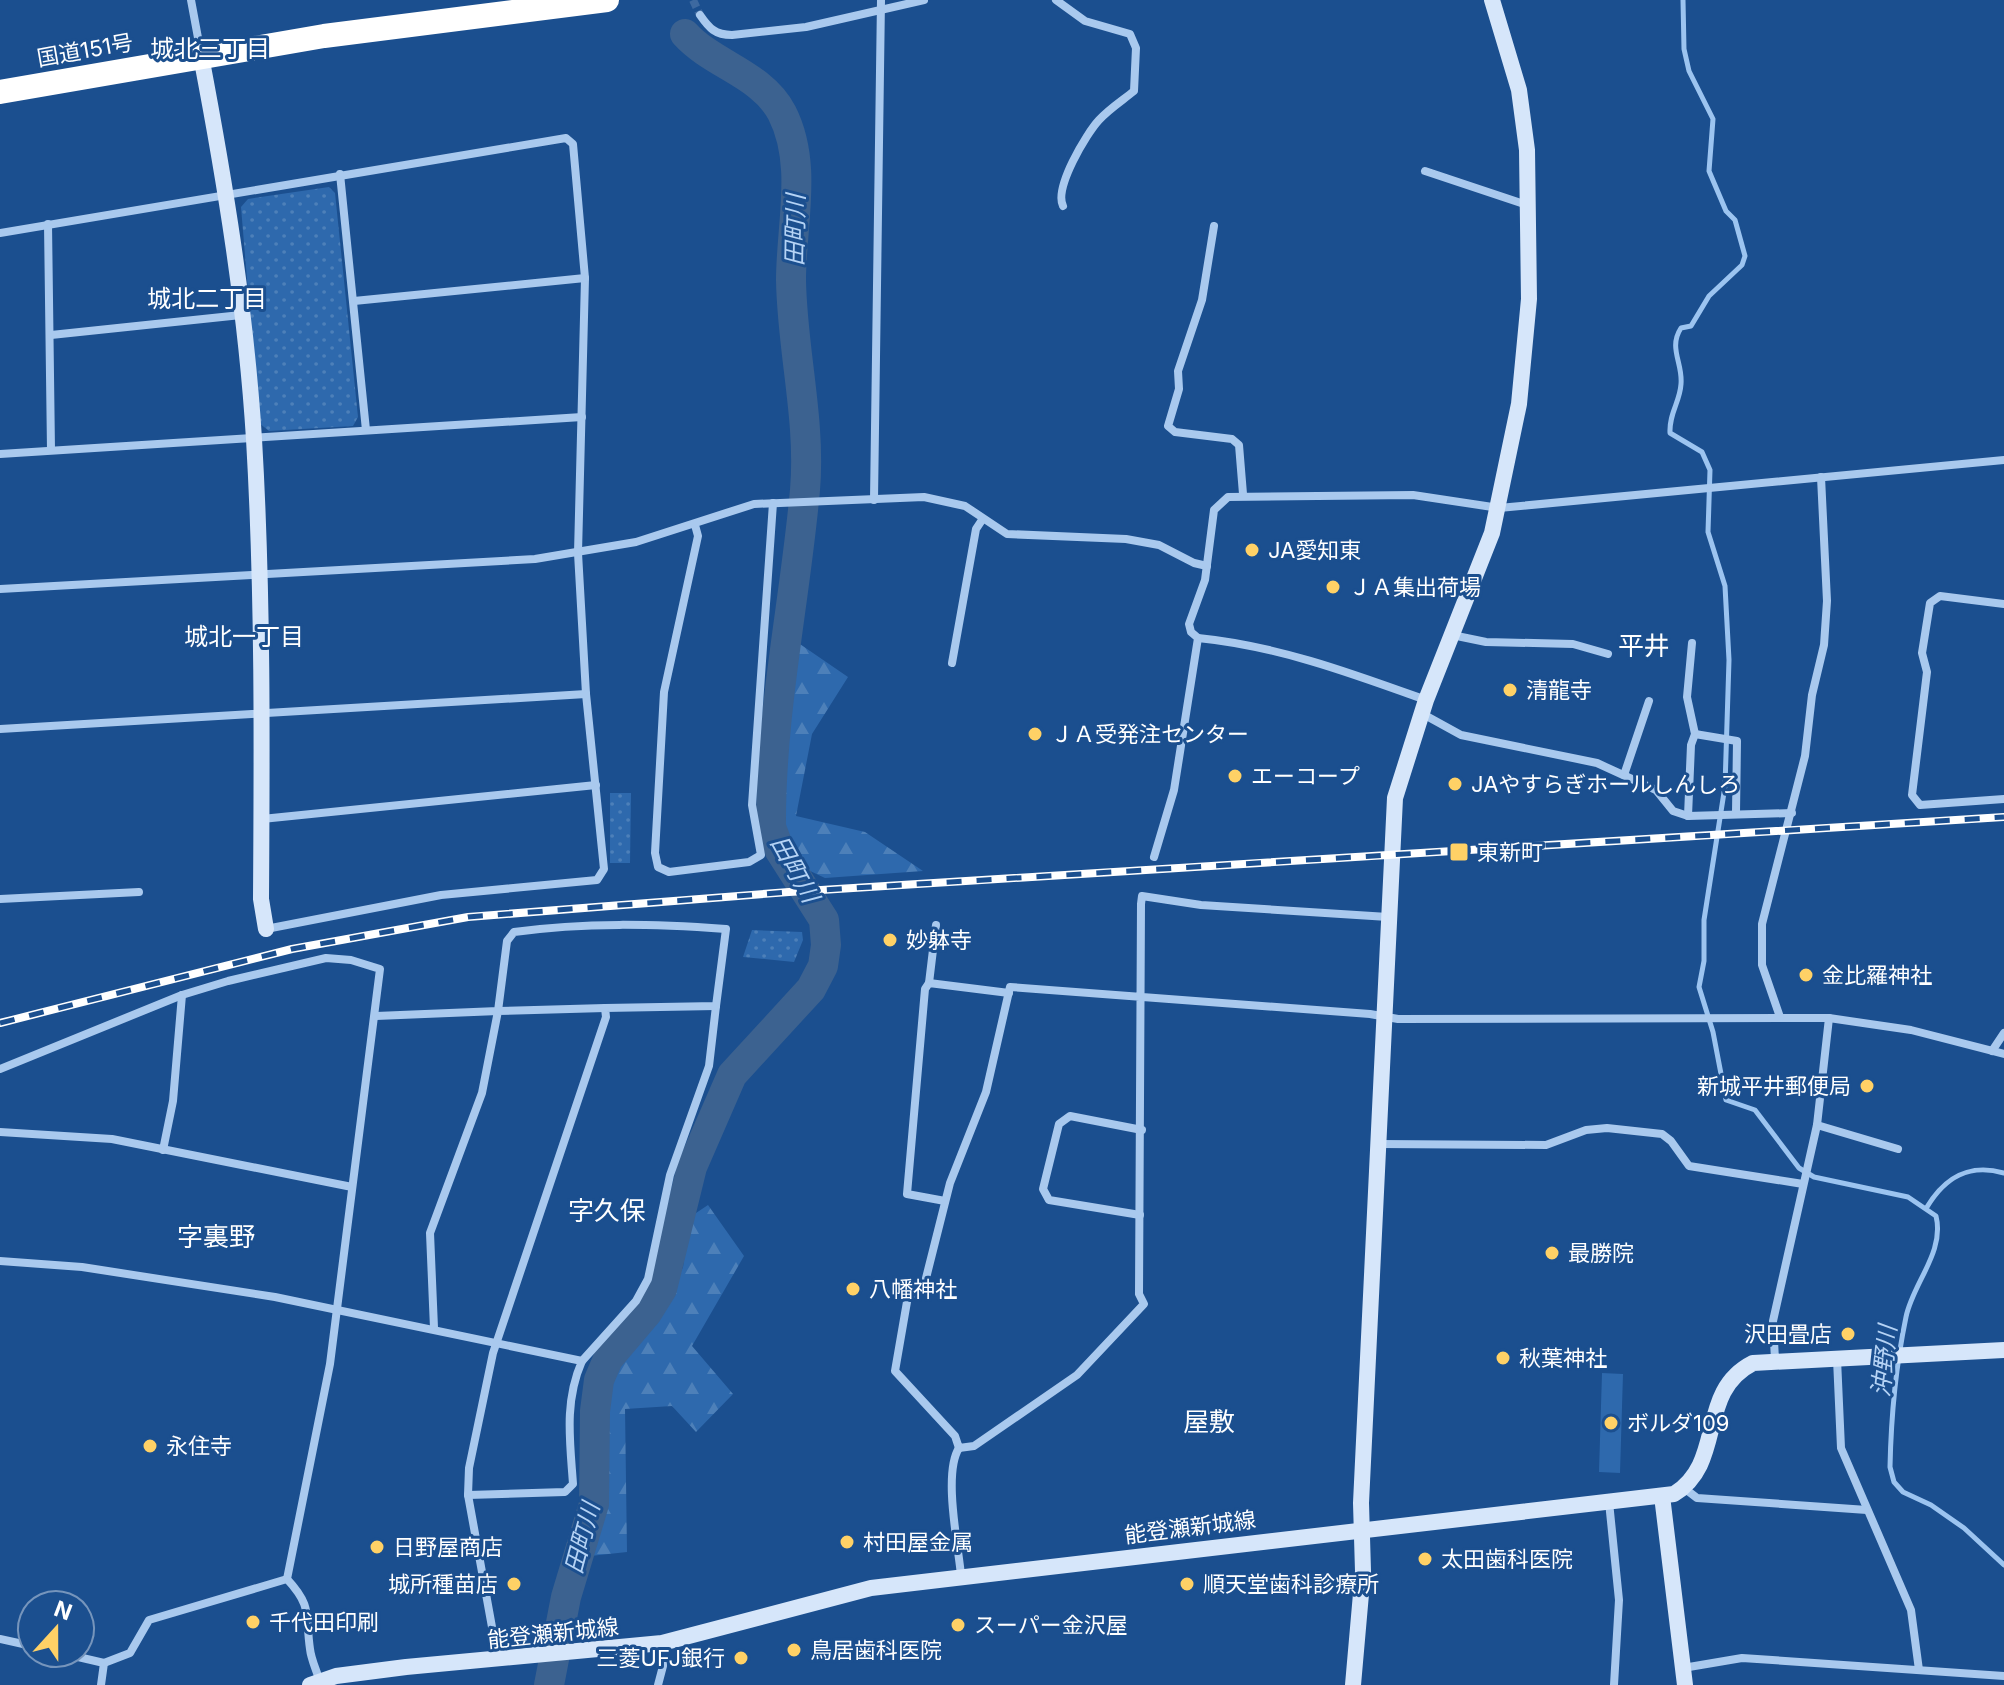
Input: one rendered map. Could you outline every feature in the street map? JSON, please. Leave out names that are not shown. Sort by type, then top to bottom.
[{"type":"highway","name":"国道151号","points":[[0,92],[479,7],[607,0]]},
{"type":"street","points":[[0,233],[48,224],[227,193],[340,174],[566,138],[573,144],[585,278],[578,553],[586,694],[604,869],[597,880],[441,895],[266,929],[261,914],[261,715],[254,439],[227,193],[191,0]]},
{"type":"street","points":[[700,15],[720,35],[732,35],[806,27],[880,5],[924,0]]},
{"type":"street","points":[[1056,0],[1085,21],[1130,34],[1136,48],[1134,91],[1098,121],[1065,177],[1060,193],[1063,206]]},
{"type":"street","points":[[1353,1685],[1364,1529],[1361,1503],[1395,798],[1423,707],[1499,508],[1524,365],[1529,299],[1528,205],[1522,108],[1492,0]]},
{"type":"street","points":[[874,500],[880,5]]},
{"type":"street","points":[[1425,171],[1528,205]]},
{"type":"street","points":[[340,174],[366,430]]},
{"type":"street","points":[[48,224],[51,450]]},
{"type":"street","points":[[1214,226],[1202,300],[1178,371],[1179,389],[1168,426],[1175,432],[1232,439],[1239,445],[1243,494]]},
{"type":"street","points":[[354,301],[585,278]]},
{"type":"street","points":[[51,335],[241,315]]},
{"type":"street","points":[[0,454],[582,417]]},
{"type":"street","points":[[1792,813],[1688,816],[1673,811],[1656,790],[1597,763],[1550,751],[1512,748],[1461,735],[1423,707],[1337,667],[1244,643],[1198,638],[1191,632],[1189,624],[1207,566],[1214,510],[1228,497],[1243,494],[1413,495],[1499,508],[2004,460]]},
{"type":"street","points":[[1780,1017],[1762,965],[1762,924],[1792,813],[1824,645],[1827,601],[1821,477]]},
{"type":"street","points":[[0,589],[578,553],[636,542],[754,504],[924,497],[951,501],[1007,534],[1126,539],[1159,545],[1194,563],[1207,566]]},
{"type":"street","points":[[695,525],[698,536],[661,724],[655,853],[658,867],[669,872],[749,862],[761,855],[752,805],[773,503]]},
{"type":"street","points":[[952,663],[976,529],[982,520]]},
{"type":"street","points":[[2004,604],[1940,596],[1930,603],[1922,653],[1927,672],[1912,795],[1920,805],[2004,799]]},
{"type":"street","points":[[1451,635],[1486,642],[1573,644],[1608,654]]},
{"type":"street","points":[[1154,857],[1174,790],[1198,638]]},
{"type":"street","points":[[1688,816],[1691,745],[1695,734],[1687,697],[1692,643]]},
{"type":"street","points":[[0,729],[586,694]]},
{"type":"street","points":[[1624,775],[1649,701]]},
{"type":"street","points":[[1695,734],[1737,741],[1736,813]]},
{"type":"street","points":[[262,819],[596,785]]},
{"type":"street","points":[[0,899],[139,892]]},
{"type":"street","points":[[959,1448],[974,1446],[1077,1375],[1144,1304],[1139,1294],[1142,896],[1201,905],[1388,917]]},
{"type":"street","points":[[434,1328],[430,1233],[482,1093],[498,1011],[507,941],[514,932],[559,926],[637,923],[726,929],[709,1066],[670,1175],[648,1279],[636,1301],[582,1361],[570,1394],[568,1416],[573,1484],[565,1492],[468,1495]]},
{"type":"street","points":[[936,925],[907,1194],[945,1201]]},
{"type":"street","points":[[0,1069],[182,995],[326,958],[351,960],[380,969],[330,1364],[287,1579]]},
{"type":"street","points":[[929,983],[1009,993]]},
{"type":"street","points":[[961,1575],[952,1480],[953,1458],[959,1448],[955,1436],[895,1371],[908,1296],[923,1290],[945,1201],[986,1092],[1010,987],[1385,1017],[1829,1018],[1911,1030],[2004,1054]]},
{"type":"street","points":[[163,1150],[173,1101],[182,995]]},
{"type":"street","points":[[376,1016],[716,1006]]},
{"type":"street","points":[[498,1661],[468,1495],[469,1468],[496,1341],[606,1017],[605,1008]]},
{"type":"street","points":[[1775,1360],[1773,1321],[1817,1125],[1829,1018]]},
{"type":"street","points":[[1992,1051],[2004,1033]]},
{"type":"street","points":[[1140,1215],[1049,1200],[1043,1189],[1059,1124],[1070,1116],[1142,1130]]},
{"type":"street","points":[[1817,1125],[1898,1149]]},
{"type":"street","points":[[1379,1144],[1546,1145],[1586,1130],[1607,1128],[1662,1134],[1689,1166],[1803,1184]]},
{"type":"street","points":[[0,1132],[112,1139],[352,1187]]},
{"type":"street","points":[[0,1261],[82,1267],[336,1310],[582,1361]]},
{"type":"street","points":[[1867,1510],[1697,1498],[1684,1488],[1695,1476],[1705,1455],[1725,1385],[1738,1371],[1753,1363],[1775,1360],[2004,1350]]},
{"type":"street","points":[[1837,1357],[1841,1448],[1900,1576],[1911,1610],[1919,1670]]},
{"type":"street","name":"能登瀬新城線","points":[[315,1682],[406,1667],[531,1658],[662,1643],[871,1588],[961,1575],[1662,1496],[1684,1488]]},
{"type":"street","points":[[1662,1496],[1684,1676],[1742,1658],[2004,1676]]},
{"type":"street","points":[[1609,1502],[1619,1600],[1614,1685]]},
{"type":"street","points":[[96,1661],[104,1663],[130,1653],[149,1620],[287,1579]]},
{"type":"street","points":[[287,1579],[302,1596],[309,1614],[315,1682]]},
{"type":"street","points":[[658,1685],[663,1666],[662,1643]]},
{"type":"street","points":[[101,1685],[104,1663]]},
{"type":"green space","points":[[329,187],[335,193],[358,417],[353,426],[269,431],[259,423],[241,207],[248,199]]},
{"type":"green space","points":[[794,640],[848,677],[812,734],[796,816],[865,832],[923,871],[825,878],[808,870],[787,847],[783,812]]},
{"type":"green space","points":[[610,793],[631,793],[630,863],[610,863]]},
{"type":"green space","points":[[752,930],[802,932],[803,940],[794,962],[743,957]]},
{"type":"green space","points":[[708,1205],[744,1256],[692,1346],[733,1394],[696,1432],[672,1406],[625,1409],[627,1552],[590,1556],[605,1491],[602,1410],[608,1380],[668,1302],[683,1267],[690,1217]]},
{"type":"green space","name":"ボルダ109","points":[[1602,1373],[1623,1374],[1620,1473],[1599,1472]]},
{"type":"waterway","points":[[1683,0],[1684,49],[1689,71],[1713,119],[1709,171],[1726,211],[1735,220],[1745,256],[1742,265],[1709,296],[1691,326],[1681,328],[1677,335],[1681,384],[1670,426],[1670,433],[1702,452],[1710,470],[1708,532],[1725,586],[1729,660],[1725,786],[1704,920],[1704,961],[1699,987],[1713,1032],[1726,1100],[1755,1110],[1799,1168],[1814,1177],[1908,1197],[1936,1216],[1936,1242],[1910,1304],[1902,1335],[1890,1467],[1894,1482],[1903,1492],[1931,1505],[1964,1528],[2004,1565]]},
{"type":"waterway","name":"田町川","points":[[549,1685],[566,1597],[594,1504],[595,1411],[599,1380],[608,1359],[647,1313],[662,1289],[692,1167],[732,1075],[811,989],[823,966],[826,945],[824,920],[780,851],[771,827],[774,742],[801,532],[806,464],[791,280],[796,195],[794,153],[790,133],[773,100],[750,79],[709,54],[685,34]]},
{"type":"waterway","name":"沖野川","points":[[1927,1207],[1942,1188],[1959,1175],[1980,1170],[2004,1173]]},
{"type":"tunnel","points":[[693,0],[700,15]]},
{"type":"railway","points":[[0,1023],[292,949],[468,917],[789,892],[2004,817]]},
{"type":"place","name":"JA愛知東","points":[[1252,550]]},
{"type":"place","name":"ＪＡ集出荷場","points":[[1333,587]]},
{"type":"place","name":"清龍寺","points":[[1510,690]]},
{"type":"place","name":"ＪＡ受発注センター","points":[[1035,734]]},
{"type":"place","name":"エーコープ","points":[[1235,776]]},
{"type":"place","name":"JAやすらぎホールしんしろ","points":[[1455,784]]},
{"type":"place","name":"東新町","points":[[1459,852]]},
{"type":"place","name":"妙躰寺","points":[[890,940]]},
{"type":"place","name":"金比羅神社","points":[[1806,975]]},
{"type":"place","name":"新城平井郵便局","points":[[1867,1086]]},
{"type":"place","name":"最勝院","points":[[1552,1253]]},
{"type":"place","name":"八幡神社","points":[[853,1289]]},
{"type":"place","name":"沢田畳店","points":[[1848,1334]]},
{"type":"place","name":"秋葉神社","points":[[1503,1358]]},
{"type":"place","name":"ボルダ109","points":[[1611,1423]]},
{"type":"place","name":"永住寺","points":[[150,1446]]},
{"type":"place","name":"村田屋金属","points":[[847,1542]]},
{"type":"place","name":"日野屋商店","points":[[377,1547]]},
{"type":"place","name":"太田歯科医院","points":[[1425,1559]]},
{"type":"place","name":"城所種苗店","points":[[514,1584]]},
{"type":"place","name":"順天堂歯科診療所","points":[[1187,1584]]},
{"type":"place","name":"千代田印刷","points":[[253,1622]]},
{"type":"place","name":"スーパー金沢屋","points":[[958,1625]]},
{"type":"place","name":"鳥居歯科医院","points":[[794,1650]]},
{"type":"place","name":"三菱UFJ銀行","points":[[741,1658]]},
{"type":"district","name":"城北三丁目","points":[[210,48]]},
{"type":"district","name":"城北二丁目","points":[[207,298]]},
{"type":"district","name":"城北一丁目","points":[[244,636]]},
{"type":"district","name":"平井","points":[[1644,645]]},
{"type":"district","name":"字久保","points":[[607,1210]]},
{"type":"district","name":"字裏野","points":[[216,1236]]},
{"type":"district","name":"屋敷","points":[[1209,1421]]}]
